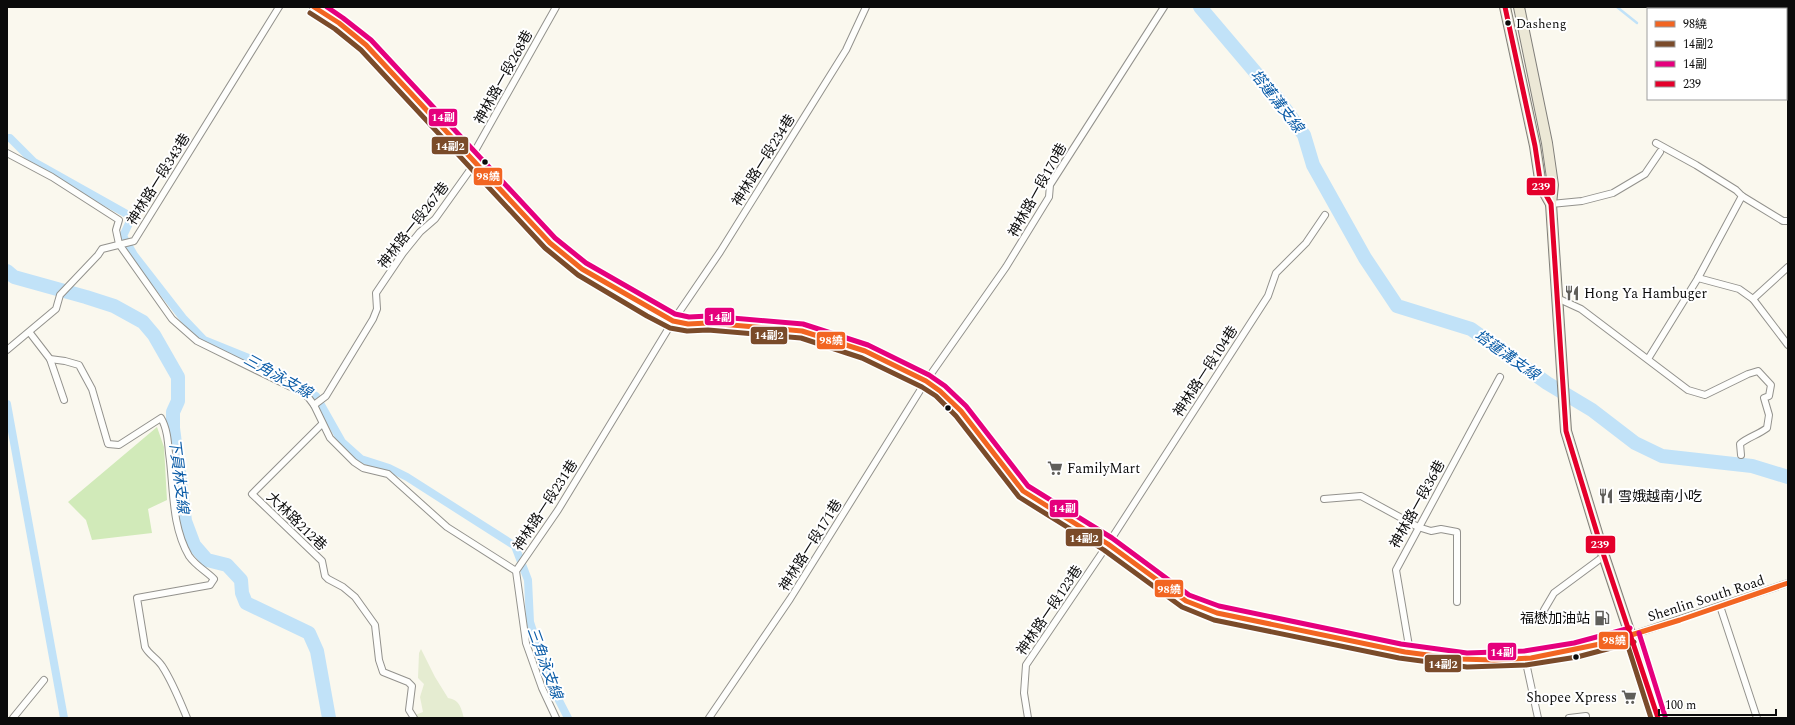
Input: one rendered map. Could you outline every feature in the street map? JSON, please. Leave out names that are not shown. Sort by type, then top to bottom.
[{"type":"main road","points":[[1505,7],[1535,146],[1541,186],[1551,204]]},
{"type":"main road","points":[[1519,7],[1548,150],[1553,185],[1551,204],[1563,406],[1566,431],[1604,556],[1632,635],[1658,718]]},
{"type":"street","name":"神林路一段343巷","points":[[7,350],[30,333],[56,309],[60,295],[102,249],[134,241],[279,7]]},
{"type":"street","points":[[314,7],[339,23],[366,45],[550,243],[577,265],[651,310],[673,320],[688,324],[708,323],[802,331],[865,351],[926,381],[940,391],[961,411],[1023,491],[1108,544],[1181,598],[1199,608],[1217,613],[1410,652],[1467,660],[1525,658],[1575,650],[1632,635]]},
{"type":"street","name":"神林路一段268巷","points":[[473,161],[556,7]]},
{"type":"street","name":"神林路一段234巷","points":[[673,320],[720,252],[846,50],[866,7]]},
{"type":"street","name":"神林路一段170巷","points":[[926,381],[1006,267],[1049,197],[1050,185],[1164,7]]},
{"type":"street","points":[[1656,143],[1696,165],[1783,221],[1788,221]]},
{"type":"street","points":[[1551,204],[1582,200],[1613,193],[1645,174],[1660,152]]},
{"type":"street","points":[[7,154],[52,177],[119,220],[116,230],[118,244],[172,319],[196,341],[301,392],[308,397],[330,438],[354,462],[363,468],[388,474],[447,527],[516,571]]},
{"type":"street","name":"神林路一段267巷","points":[[314,406],[326,396],[373,319],[377,309],[376,294],[403,253],[420,232],[436,219],[473,161]]},
{"type":"street","points":[[1648,359],[1698,278],[1742,196]]},
{"type":"street","name":"神林路一段104巷","points":[[1108,544],[1268,296],[1276,273],[1306,243],[1325,215]]},
{"type":"street","points":[[1754,298],[1788,267]]},
{"type":"street","points":[[1698,278],[1739,289],[1754,298],[1782,340],[1788,345]]},
{"type":"street","points":[[1557,298],[1581,309],[1688,390],[1705,395],[1748,374],[1758,371],[1771,385],[1769,396],[1764,398],[1769,416],[1767,428],[1758,434],[1748,437],[1740,444],[1741,455]]},
{"type":"street","name":"神林路一段231巷","points":[[556,718],[542,688],[526,643],[516,571],[558,510],[673,320]]},
{"type":"street","points":[[30,333],[50,359],[64,400]]},
{"type":"street","points":[[1782,340],[1788,334]]},
{"type":"street","points":[[50,359],[79,365],[92,389],[108,444],[119,445],[160,418],[165,425],[172,471],[174,511],[180,539],[190,557],[198,567],[214,579],[210,585],[137,598],[145,647],[148,654],[154,657],[162,666],[187,718]]},
{"type":"street","name":"神林路一段36巷","points":[[1410,652],[1396,570],[1500,377]]},
{"type":"street","name":"神林路一段171巷","points":[[709,718],[790,599],[926,381]]},
{"type":"street","name":"大林路212巷","points":[[322,424],[252,494],[322,561],[325,576],[343,587],[355,597],[375,625],[379,660],[383,672],[408,682],[412,686],[409,710],[414,718]]},
{"type":"street","points":[[1324,499],[1361,496],[1418,528],[1431,531],[1441,529],[1457,532],[1457,602]]},
{"type":"street","name":"神林路一段123巷","points":[[1028,718],[1024,693],[1026,665],[1108,544]]},
{"type":"street","points":[[1544,610],[1554,593],[1604,556]]},
{"type":"street","name":"Shenlin South Road","points":[[1632,635],[1787,585]]},
{"type":"street","points":[[1720,606],[1757,718]]},
{"type":"street","points":[[1525,658],[1539,718]]},
{"type":"street","points":[[13,718],[44,680]]},
{"type":"street","points":[[1569,718],[1586,716]]},
{"type":"green space","points":[[157,427],[164,447],[167,500],[148,509],[152,533],[92,540],[86,520],[68,502]]},
{"type":"green space","points":[[421,649],[435,677],[448,698],[458,703],[464,718],[407,718],[423,712],[420,697],[424,684],[418,678],[419,653]]},
{"type":"waterway","name":"塔蓮溝支線","points":[[1200,7],[1278,99],[1304,135],[1313,165],[1365,258],[1397,306],[1471,329],[1547,383],[1592,410],[1635,443],[1662,456],[1752,466],[1788,477]]},
{"type":"waterway","points":[[1617,7],[1637,23]]},
{"type":"waterway","name":"三角泳支線","points":[[7,138],[10,138],[34,162],[132,217],[123,236],[134,255],[183,318],[204,340],[251,359],[316,396],[342,442],[361,459],[389,468],[407,477],[515,546],[528,580],[530,622],[550,683],[568,718]]},
{"type":"waterway","name":"下員林支線","points":[[7,271],[14,277],[114,306],[143,322],[154,335],[178,377],[178,401],[173,412],[173,428],[185,521],[194,545],[207,560],[227,565],[241,580],[242,593],[246,603],[309,633],[317,651],[329,718]]},
{"type":"waterway","points":[[7,404],[64,718]]},
{"type":"transit line","name":"98繞","points":[[314,7],[339,23],[366,45],[550,243],[582,269],[673,321],[688,324],[708,323],[802,331],[865,351],[926,381],[940,391],[961,411],[1023,491],[1108,544],[1186,601],[1217,613],[1405,652],[1459,659],[1494,660],[1531,658],[1605,643],[1680,620],[1788,583]]},
{"type":"transit line","name":"14副","points":[[327,7],[371,40],[555,238],[586,263],[675,314],[689,317],[709,316],[803,324],[868,345],[929,375],[945,386],[966,406],[1028,486],[1112,538],[1189,595],[1219,606],[1401,644],[1467,653],[1524,651],[1574,643],[1630,628]]},
{"type":"transit line","name":"239","points":[[1505,7],[1535,146],[1541,186],[1551,204],[1566,431],[1604,556],[1658,718]]},
{"type":"transit line","name":"14副2","points":[[310,13],[335,29],[361,50],[545,248],[578,275],[670,328],[687,331],[708,330],[801,338],[862,358],[922,387],[936,396],[956,416],[1019,497],[1104,550],[1182,607],[1214,620],[1399,658],[1467,667],[1526,665],[1577,657],[1634,642]]},
{"type":"transit line","name":"14副","points":[[1639,633],[1665,716]]},
{"type":"transit line","name":"14副2","points":[[1625,637],[1651,718]]},
{"type":"place","name":"Dasheng","points":[[1508,23]]},
{"type":"place","name":"Hong Ya Hambuger","points":[[1572,293]]},
{"type":"place","name":"FamilyMart","points":[[1055,468]]},
{"type":"place","name":"雪娥越南小吃","points":[[1606,496]]},
{"type":"place","name":"福懋加油站","points":[[1602,618]]},
{"type":"place","name":"Shopee Xpress","points":[[1629,697]]}]
